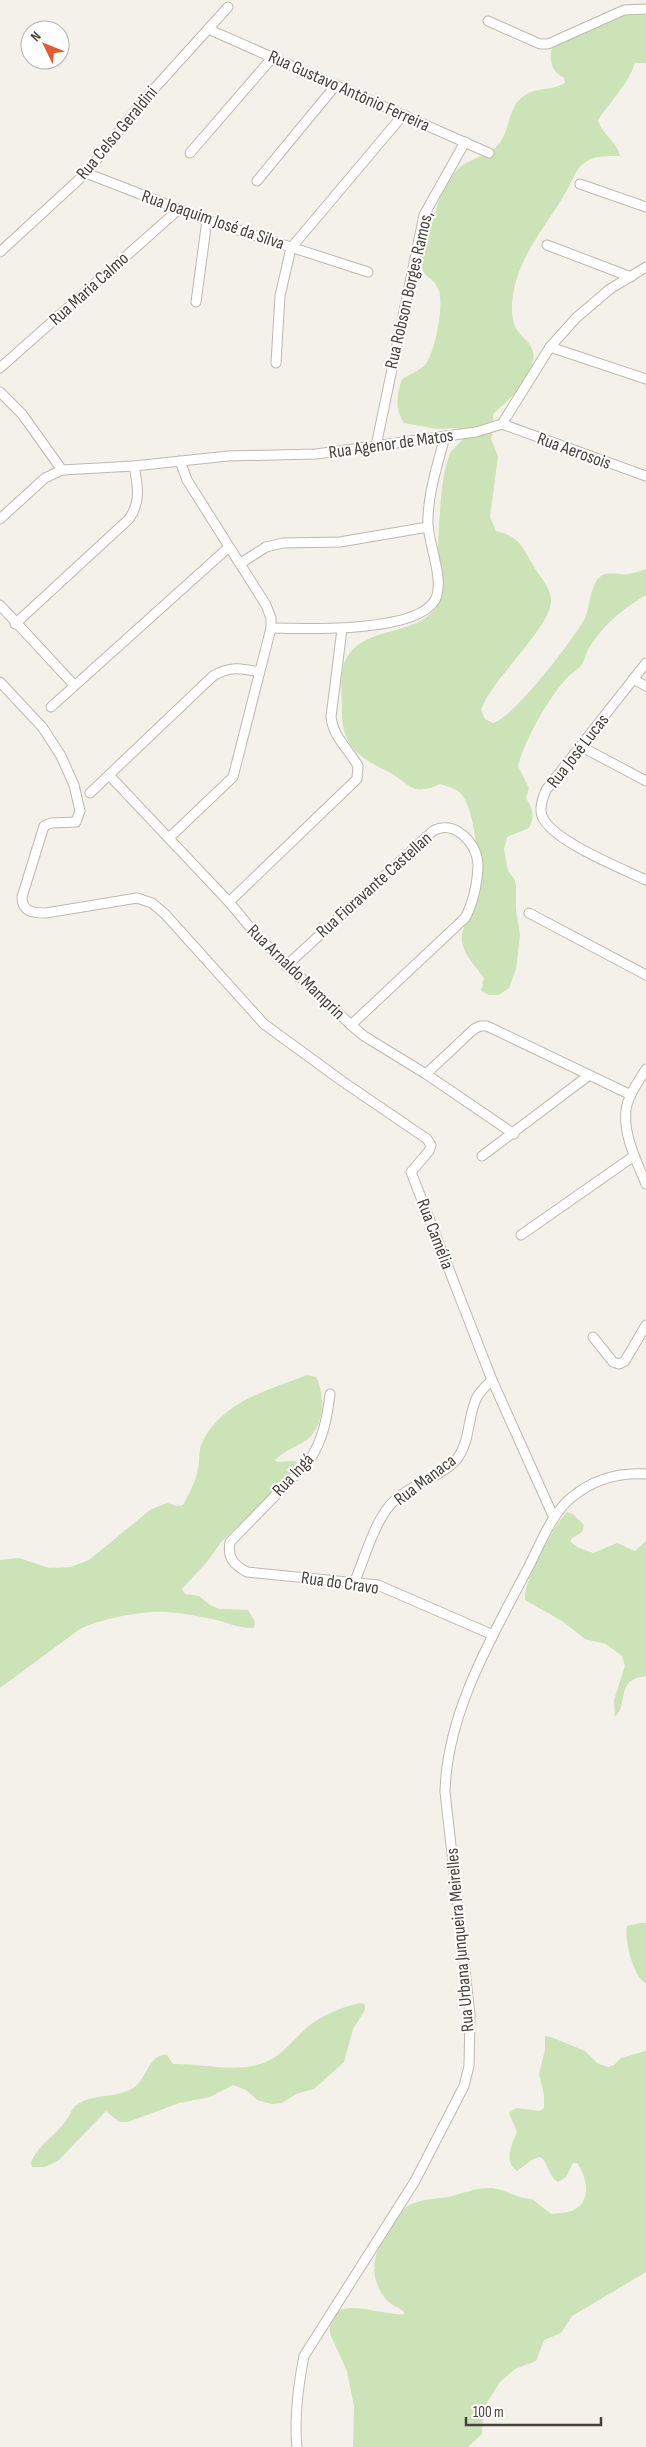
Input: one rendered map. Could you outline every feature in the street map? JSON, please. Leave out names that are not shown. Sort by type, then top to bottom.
[{"type":"street","name":"Rua Celso Geraldini","points":[[0,252],[86,173],[132,114],[228,7]]},
{"type":"street","points":[[488,21],[540,44],[548,44],[624,10],[646,9]]},
{"type":"street","name":"Rua Gustavo Antônio Ferreira","points":[[208,28],[489,153]]},
{"type":"street","points":[[190,153],[272,58]]},
{"type":"street","points":[[257,181],[336,85]]},
{"type":"street","name":"Rua Joaquim José da Silva","points":[[86,173],[178,210],[291,248],[403,115]]},
{"type":"street","name":"Rua Robson Borges Ramos,","points":[[376,446],[424,215],[464,142]]},
{"type":"street","points":[[580,184],[646,207]]},
{"type":"street","name":"Rua Maria Calmo","points":[[0,368],[178,210]]},
{"type":"street","points":[[196,302],[207,220]]},
{"type":"street","points":[[547,245],[631,277]]},
{"type":"street","points":[[276,363],[280,296],[291,248],[368,272]]},
{"type":"street","points":[[502,424],[550,347],[576,318],[610,289],[646,267]]},
{"type":"street","points":[[550,347],[646,379]]},
{"type":"street","points":[[0,392],[22,414],[62,470]]},
{"type":"street","name":"Rua Agenor de Matos","points":[[0,519],[44,478],[62,470],[134,466],[228,456],[316,454],[476,432],[502,424]]},
{"type":"street","name":"Rua Aerosois","points":[[502,424],[646,476]]},
{"type":"street","points":[[271,628],[342,630],[413,617],[426,610],[437,594],[438,583],[428,527],[428,508],[445,436]]},
{"type":"street","points":[[169,838],[233,777],[271,628],[271,618],[266,605],[187,480],[180,460]]},
{"type":"street","points":[[16,624],[129,520],[137,508],[138,496],[134,466]]},
{"type":"street","points":[[240,563],[266,547],[283,543],[340,542],[428,527]]},
{"type":"street","points":[[51,707],[74,684],[229,547]]},
{"type":"street","points":[[0,605],[74,684]]},
{"type":"street","points":[[229,902],[357,779],[358,766],[337,737],[332,722],[342,630]]},
{"type":"street","name":"Rua José Lucas","points":[[646,663],[546,790],[542,802],[542,814],[549,828],[563,839],[646,880]]},
{"type":"street","points":[[90,793],[213,676],[226,668],[240,667],[259,672]]},
{"type":"street","points":[[633,679],[646,686]]},
{"type":"street","name":"Rua Camélia","points":[[0,682],[44,728],[61,756],[74,785],[80,811],[76,822],[50,823],[41,831],[22,897],[25,909],[33,913],[46,913],[137,898],[152,903],[165,914],[264,1024],[422,1136],[430,1145],[429,1151],[411,1172],[492,1380],[554,1518]]},
{"type":"street","points":[[580,746],[646,781]]},
{"type":"street","name":"Rua Arnaldo Mamprin","points":[[109,775],[229,902],[258,937],[286,966],[351,1025],[364,1036],[426,1074],[514,1134]]},
{"type":"street","name":"Rua Fioravante Castellan","points":[[286,966],[433,832],[441,826],[451,827],[462,834],[472,847],[478,864],[473,897],[465,918],[351,1025]]},
{"type":"street","points":[[529,913],[646,975]]},
{"type":"street","points":[[426,1074],[474,1029],[480,1026],[493,1029],[631,1096]]},
{"type":"street","points":[[646,1068],[642,1083],[631,1096],[626,1109],[626,1124],[634,1156],[646,1184]]},
{"type":"street","points":[[482,1156],[514,1134],[588,1076]]},
{"type":"street","points":[[521,1235],[634,1156]]},
{"type":"street","points":[[594,1337],[613,1362],[619,1364],[625,1360],[646,1325]]},
{"type":"street","name":"Rua Manaca","points":[[355,1581],[384,1514],[395,1500],[414,1486],[444,1470],[456,1460],[466,1446],[476,1399],[492,1380]]},
{"type":"street","name":"Rua Ingá","points":[[230,1542],[309,1461],[317,1449],[328,1416],[330,1394]]},
{"type":"street","name":"Rua Urbana Junqueira Meirelles","points":[[297,2447],[299,2381],[304,2356],[415,2181],[464,2086],[469,2066],[470,2015],[445,1792],[456,1728],[467,1694],[493,1635],[554,1518],[570,1498],[592,1484],[614,1474],[646,1474]]},
{"type":"street","name":"Rua do Cravo","points":[[230,1542],[230,1558],[236,1566],[247,1572],[355,1581],[378,1585],[493,1635]]},
{"type":"green space","points":[[628,14],[646,15],[646,63],[635,63],[623,86],[598,120],[603,130],[616,146],[620,156],[601,156],[588,160],[578,169],[566,192],[530,248],[517,278],[513,294],[512,311],[514,323],[517,330],[530,345],[534,355],[531,370],[523,385],[493,414],[494,427],[491,439],[498,456],[490,517],[496,531],[510,536],[519,543],[546,585],[551,598],[543,623],[487,697],[481,710],[485,719],[493,723],[503,718],[543,676],[585,618],[592,590],[601,576],[610,573],[628,574],[646,569],[646,595],[615,617],[596,638],[580,667],[566,679],[544,709],[521,756],[518,766],[529,788],[526,798],[532,809],[533,816],[529,828],[507,837],[504,849],[508,871],[515,880],[516,887],[516,909],[520,935],[516,969],[509,988],[499,995],[489,995],[481,991],[484,978],[468,956],[462,942],[464,927],[475,902],[478,878],[476,844],[470,811],[458,791],[440,784],[423,789],[412,787],[367,760],[353,748],[344,731],[342,721],[342,673],[349,654],[359,644],[415,624],[427,617],[437,606],[442,593],[438,547],[441,497],[448,459],[464,435],[457,428],[438,429],[404,423],[397,401],[402,379],[417,371],[429,359],[438,329],[439,291],[434,282],[424,272],[421,262],[423,246],[445,186],[463,165],[491,151],[499,144],[519,100],[530,93],[565,83],[564,78],[556,72],[552,65],[552,47],[606,20]]},
{"type":"green space","points":[[307,1375],[316,1377],[321,1392],[322,1409],[318,1426],[308,1439],[275,1460],[277,1462],[295,1461],[297,1463],[295,1470],[273,1494],[222,1541],[207,1562],[182,1589],[185,1594],[199,1596],[210,1605],[219,1609],[248,1610],[255,1622],[254,1628],[167,1612],[147,1612],[110,1619],[80,1629],[0,1688],[0,1560],[19,1558],[49,1568],[71,1567],[89,1560],[150,1510],[167,1503],[177,1506],[183,1505],[196,1478],[202,1443],[210,1429],[221,1417],[247,1399]]},
{"type":"green space","points":[[567,1512],[573,1514],[584,1525],[582,1532],[571,1539],[571,1542],[577,1547],[593,1553],[617,1543],[635,1551],[646,1541],[646,1676],[636,1678],[626,1687],[622,1705],[615,1717],[614,1700],[625,1666],[622,1656],[606,1644],[585,1639],[562,1621],[525,1600],[529,1580],[540,1554],[554,1529]]},
{"type":"green space","points":[[646,1923],[646,1983],[641,1980],[633,1966],[626,1932],[627,1926]]},
{"type":"green space","points":[[360,2003],[365,2004],[365,2010],[353,2029],[344,2062],[314,2089],[296,2094],[282,2103],[272,2104],[257,2100],[246,2090],[233,2085],[210,2097],[179,2103],[128,2122],[119,2122],[106,2111],[58,2161],[45,2167],[32,2167],[31,2163],[42,2145],[63,2125],[76,2105],[92,2098],[131,2089],[141,2081],[157,2057],[167,2055],[173,2064],[231,2068],[255,2065],[266,2062],[278,2055],[305,2029],[322,2017]]},
{"type":"green space","points":[[545,2036],[585,2051],[597,2063],[608,2067],[614,2065],[621,2058],[646,2051],[646,2272],[572,2316],[561,2333],[544,2340],[536,2361],[515,2369],[500,2382],[483,2409],[482,2434],[468,2447],[353,2447],[354,2407],[347,2371],[330,2334],[331,2320],[337,2312],[358,2308],[405,2314],[385,2298],[379,2288],[374,2268],[379,2247],[389,2226],[396,2217],[410,2205],[419,2202],[484,2188],[495,2188],[526,2199],[532,2199],[551,2214],[571,2211],[583,2202],[586,2189],[585,2182],[577,2163],[573,2163],[566,2177],[558,2182],[540,2157],[533,2159],[517,2171],[510,2163],[510,2152],[517,2132],[509,2113],[516,2108],[540,2111],[544,2108],[544,2095],[539,2074],[545,2050]]}]
